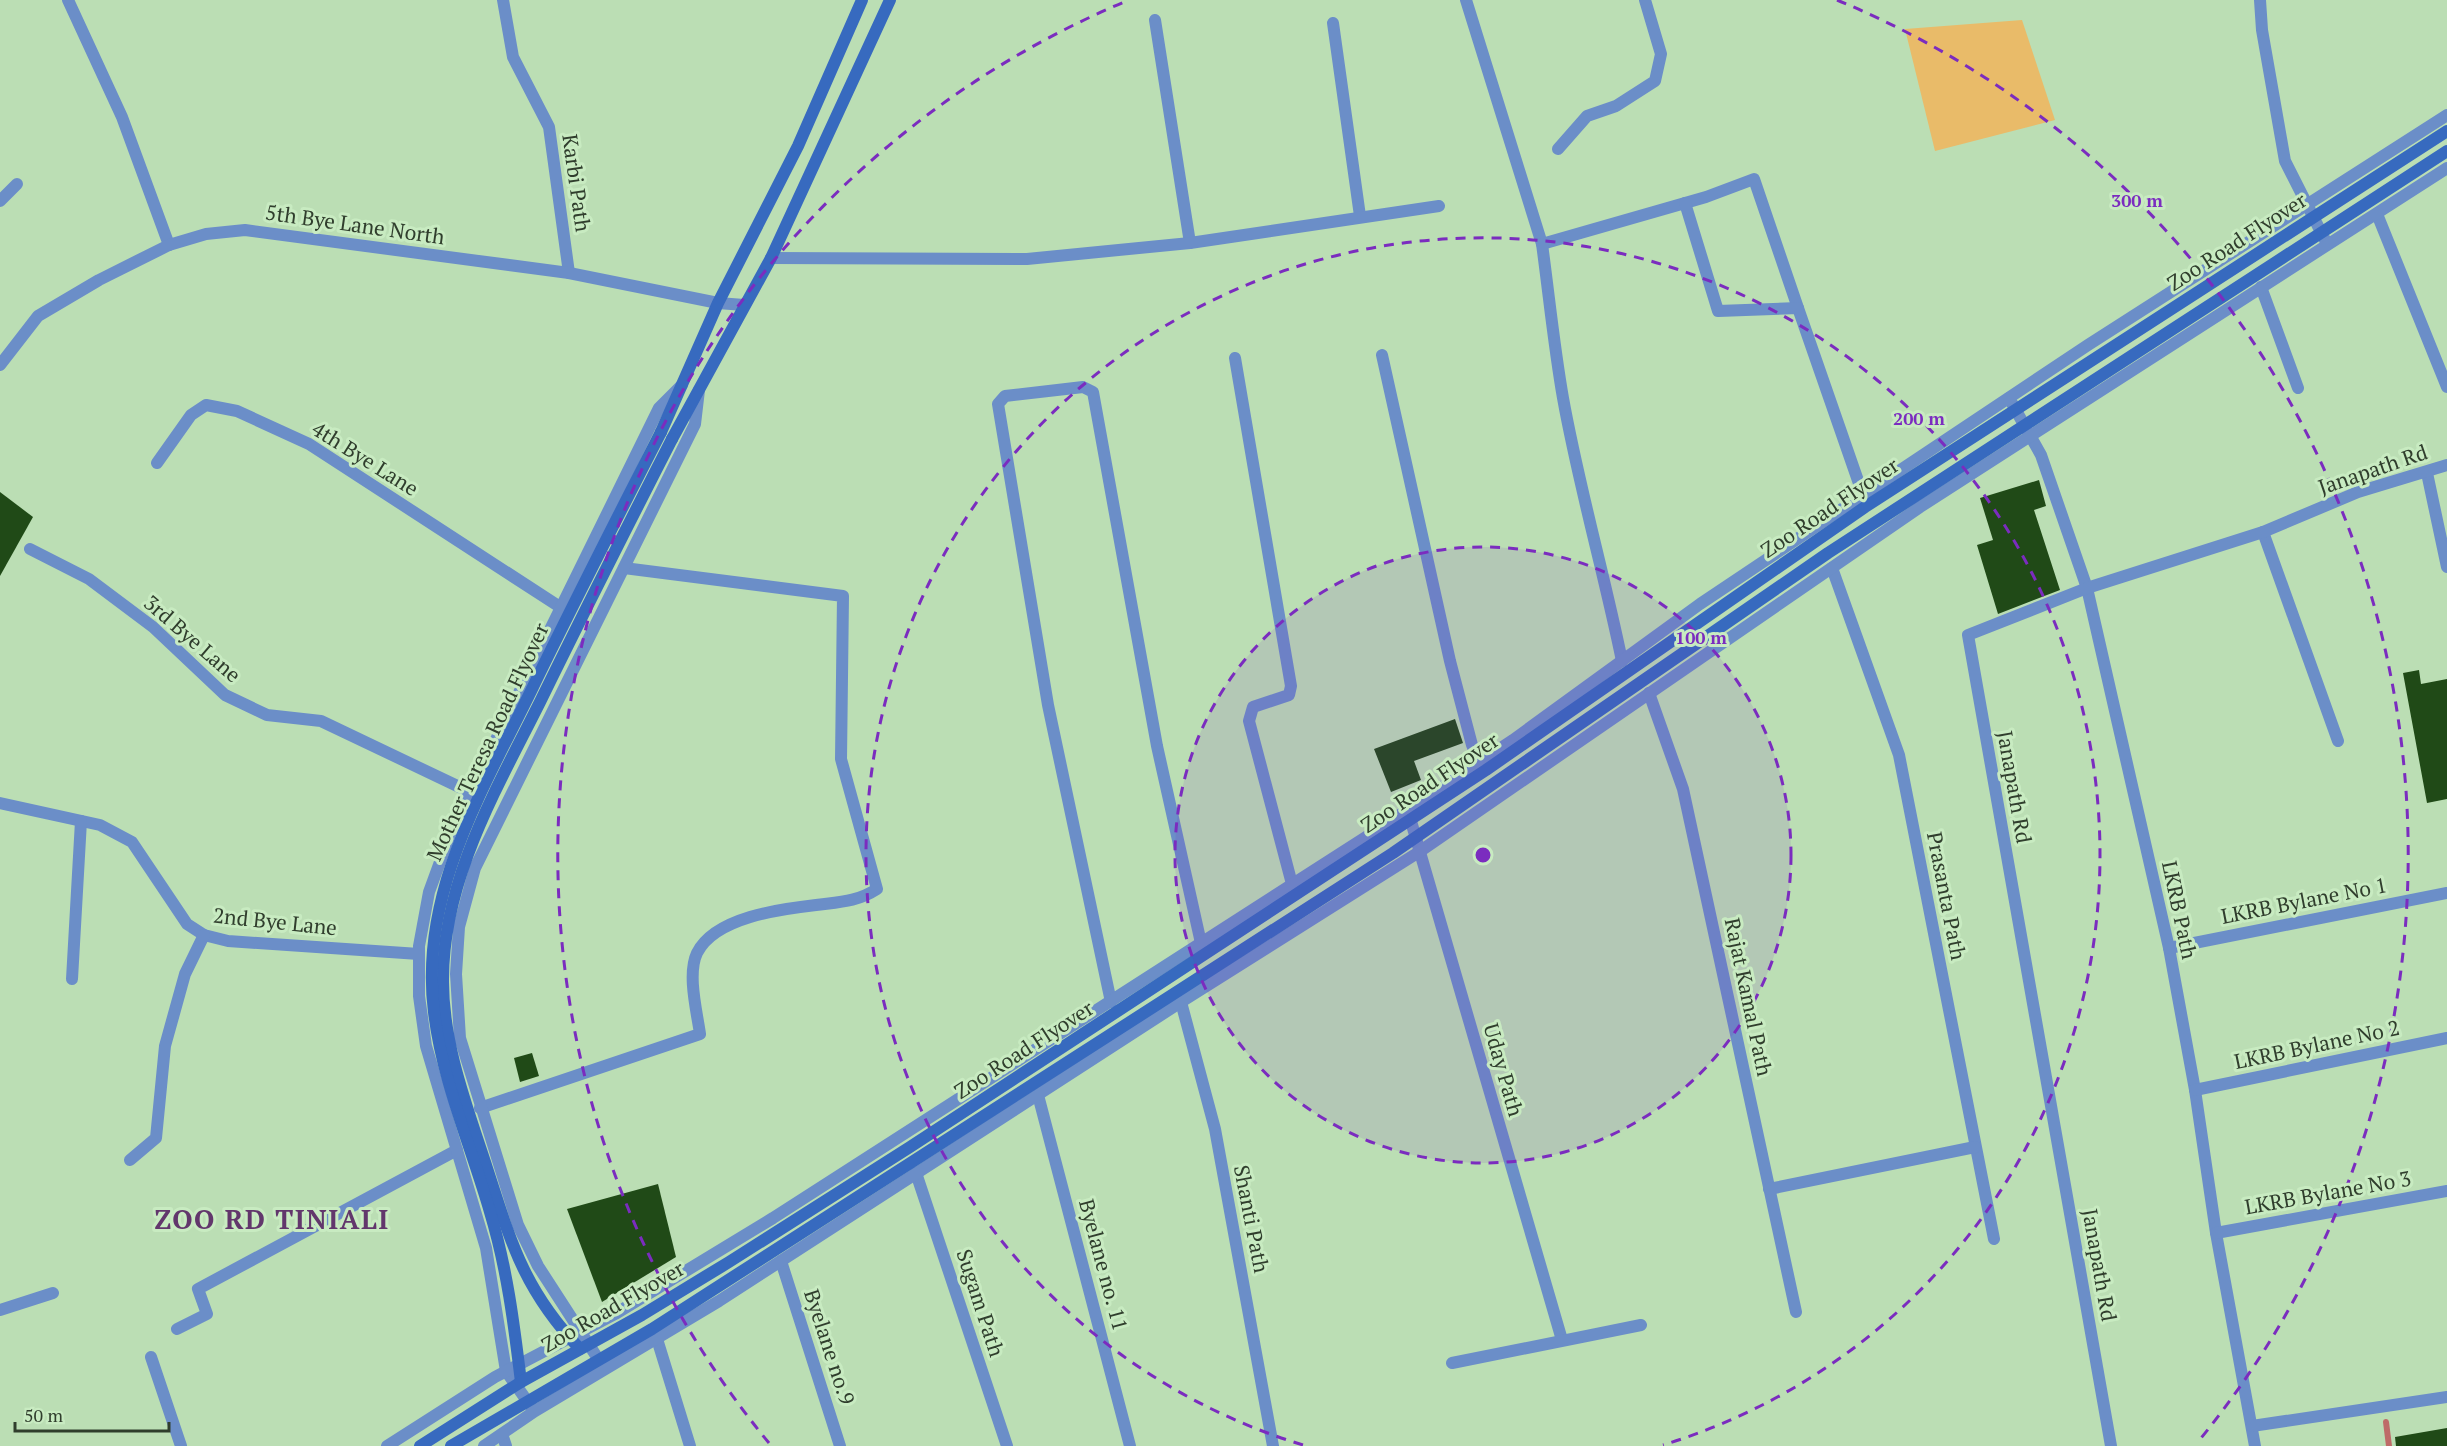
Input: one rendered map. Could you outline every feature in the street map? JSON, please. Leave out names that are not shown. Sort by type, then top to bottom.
[{"type":"main road","name":"Mother Teresa Road Flyover","points":[[580,1349],[559,1327],[533,1290],[520,1265],[499,1205],[451,1049],[444,1014],[444,947],[463,867],[490,804],[667,436],[682,385],[717,303],[798,146],[862,0]]},
{"type":"main road","name":"Mother Teresa Road Flyover","points":[[521,1382],[506,1269],[436,1029],[432,969],[435,924],[454,856],[479,798],[568,614],[667,436],[699,388],[771,258],[890,0]]},
{"type":"main road","name":"Zoo Road Flyover","points":[[420,1446],[521,1382],[729,1262],[1169,980],[1485,770],[1865,507],[2447,131]]},
{"type":"main road","name":"Zoo Road Flyover","points":[[451,1446],[652,1329],[1384,859],[1827,553],[2447,151]]},
{"type":"street","points":[[68,0],[122,117],[169,245]]},
{"type":"street","name":"Karbi Path","points":[[503,0],[513,57],[549,127],[569,273]]},
{"type":"street","points":[[1466,0],[1542,244],[1563,398],[1596,555],[1608,594],[1622,661]]},
{"type":"street","points":[[1558,149],[1587,116],[1616,106],[1655,81],[1661,54],[1645,0]]},
{"type":"street","points":[[2260,0],[2262,30],[2284,161],[2328,245]]},
{"type":"street","points":[[1155,20],[1190,243]]},
{"type":"street","points":[[1333,23],[1360,216]]},
{"type":"street","points":[[387,1446],[506,1371],[580,1332],[773,1218],[1111,1002],[1480,762],[1700,604],[2009,398],[2447,115]]},
{"type":"street","points":[[484,1446],[504,1440],[535,1411],[657,1339],[781,1261],[1181,1002],[1419,852],[1832,568],[2031,435],[2447,168]]},
{"type":"street","points":[[1542,244],[1684,203],[1754,179],[1863,495]]},
{"type":"street","points":[[0,201],[17,184]]},
{"type":"street","points":[[1684,203],[1718,311],[1798,308]]},
{"type":"street","points":[[771,258],[1027,259],[1190,243],[1439,206]]},
{"type":"street","points":[[2377,214],[2447,387]]},
{"type":"street","name":"5th Bye Lane North","points":[[0,365],[38,316],[99,280],[169,245],[206,234],[245,230],[569,273],[717,303],[744,305]]},
{"type":"street","points":[[2261,287],[2298,388]]},
{"type":"street","points":[[1382,355],[1450,661],[1472,745],[1480,762]]},
{"type":"street","points":[[1235,358],[1291,686],[1289,694],[1253,707],[1249,722],[1292,884]]},
{"type":"street","points":[[535,1411],[506,1371],[486,1248],[426,1046],[419,996],[419,954],[429,892],[452,830],[658,408],[682,385]]},
{"type":"street","points":[[1111,1002],[1048,705],[998,404],[1005,396],[1083,387],[1093,392],[1157,746],[1201,943]]},
{"type":"street","points":[[605,1370],[537,1266],[518,1225],[460,1038],[456,1011],[459,927],[475,868],[695,424],[699,388]]},
{"type":"street","name":"LKRB Path","points":[[2009,398],[2041,455],[2087,588],[2169,948],[2195,1090],[2216,1233],[2255,1446]]},
{"type":"street","name":"4th Bye Lane","points":[[157,464],[191,415],[206,405],[237,411],[309,444],[560,607]]},
{"type":"street","name":"Janapath Rd","points":[[2111,1446],[1968,635],[2087,588],[2264,532],[2358,492],[2427,473],[2447,465]]},
{"type":"street","points":[[2427,473],[2447,567]]},
{"type":"street","points":[[2264,532],[2338,741]]},
{"type":"street","name":"3rd Bye Lane","points":[[30,549],[88,579],[153,627],[225,695],[267,715],[321,721],[470,792]]},
{"type":"street","points":[[480,1108],[700,1034],[693,988],[697,953],[714,932],[769,910],[862,899],[877,889],[840,759],[843,596],[624,568]]},
{"type":"street","name":"Prasanta Path","points":[[1832,568],[1899,755],[1994,1239]]},
{"type":"street","name":"Rajat Kamal Path","points":[[1649,693],[1683,789],[1796,1312]]},
{"type":"street","name":"2nd Bye Lane","points":[[0,803],[100,825],[132,842],[187,924],[204,935],[228,940],[419,954]]},
{"type":"street","name":"Uday Path","points":[[1408,810],[1562,1340]]},
{"type":"street","points":[[72,979],[81,821]]},
{"type":"street","name":"LKRB Bylane No 1","points":[[2169,948],[2447,894]]},
{"type":"street","points":[[130,1160],[156,1138],[165,1046],[185,974],[204,935]]},
{"type":"street","name":"Shanti Path","points":[[1181,1002],[1215,1129],[1273,1446]]},
{"type":"street","name":"LKRB Bylane No 2","points":[[2195,1090],[2447,1038]]},
{"type":"street","name":"Byelane no. 11","points":[[1038,1095],[1130,1446]]},
{"type":"street","points":[[1769,1188],[1976,1147]]},
{"type":"street","points":[[177,1329],[207,1314],[198,1289],[457,1149]]},
{"type":"street","name":"Sugam Path","points":[[916,1173],[1006,1446]]},
{"type":"street","name":"LKRB Bylane No 3","points":[[2216,1233],[2447,1191]]},
{"type":"street","name":"Byelane no.9","points":[[781,1261],[840,1446]]},
{"type":"street","points":[[0,1310],[52,1293]]},
{"type":"street","points":[[1452,1363],[1641,1325]]},
{"type":"street","points":[[657,1339],[690,1446]]},
{"type":"street","points":[[151,1357],[181,1446]]},
{"type":"street","points":[[2252,1426],[2447,1397]]},
{"type":"shaded area","points":[[2022,20],[2055,120],[1935,151],[1905,29]]},
{"type":"building","points":[[2039,480],[2046,506],[2034,510],[2060,590],[1998,614],[1977,545],[1993,540],[1980,498]]},
{"type":"building","points":[[0,492],[33,517],[0,576]]},
{"type":"building","points":[[2419,670],[2421,684],[2447,679],[2447,799],[2427,803],[2403,673]]},
{"type":"building","points":[[1455,719],[1463,743],[1414,761],[1421,780],[1391,792],[1374,749]]},
{"type":"building","points":[[532,1053],[539,1076],[520,1082],[514,1058]]},
{"type":"building","points":[[658,1184],[676,1257],[602,1302],[567,1209]]},
{"type":"building","points":[[2447,1428],[2447,1446],[2396,1446],[2395,1437]]},
{"type":"waterway","points":[[2386,1422],[2389,1446]]},
{"type":"district","name":"ZOO RD TINIALI","points":[[272,1220]]}]
